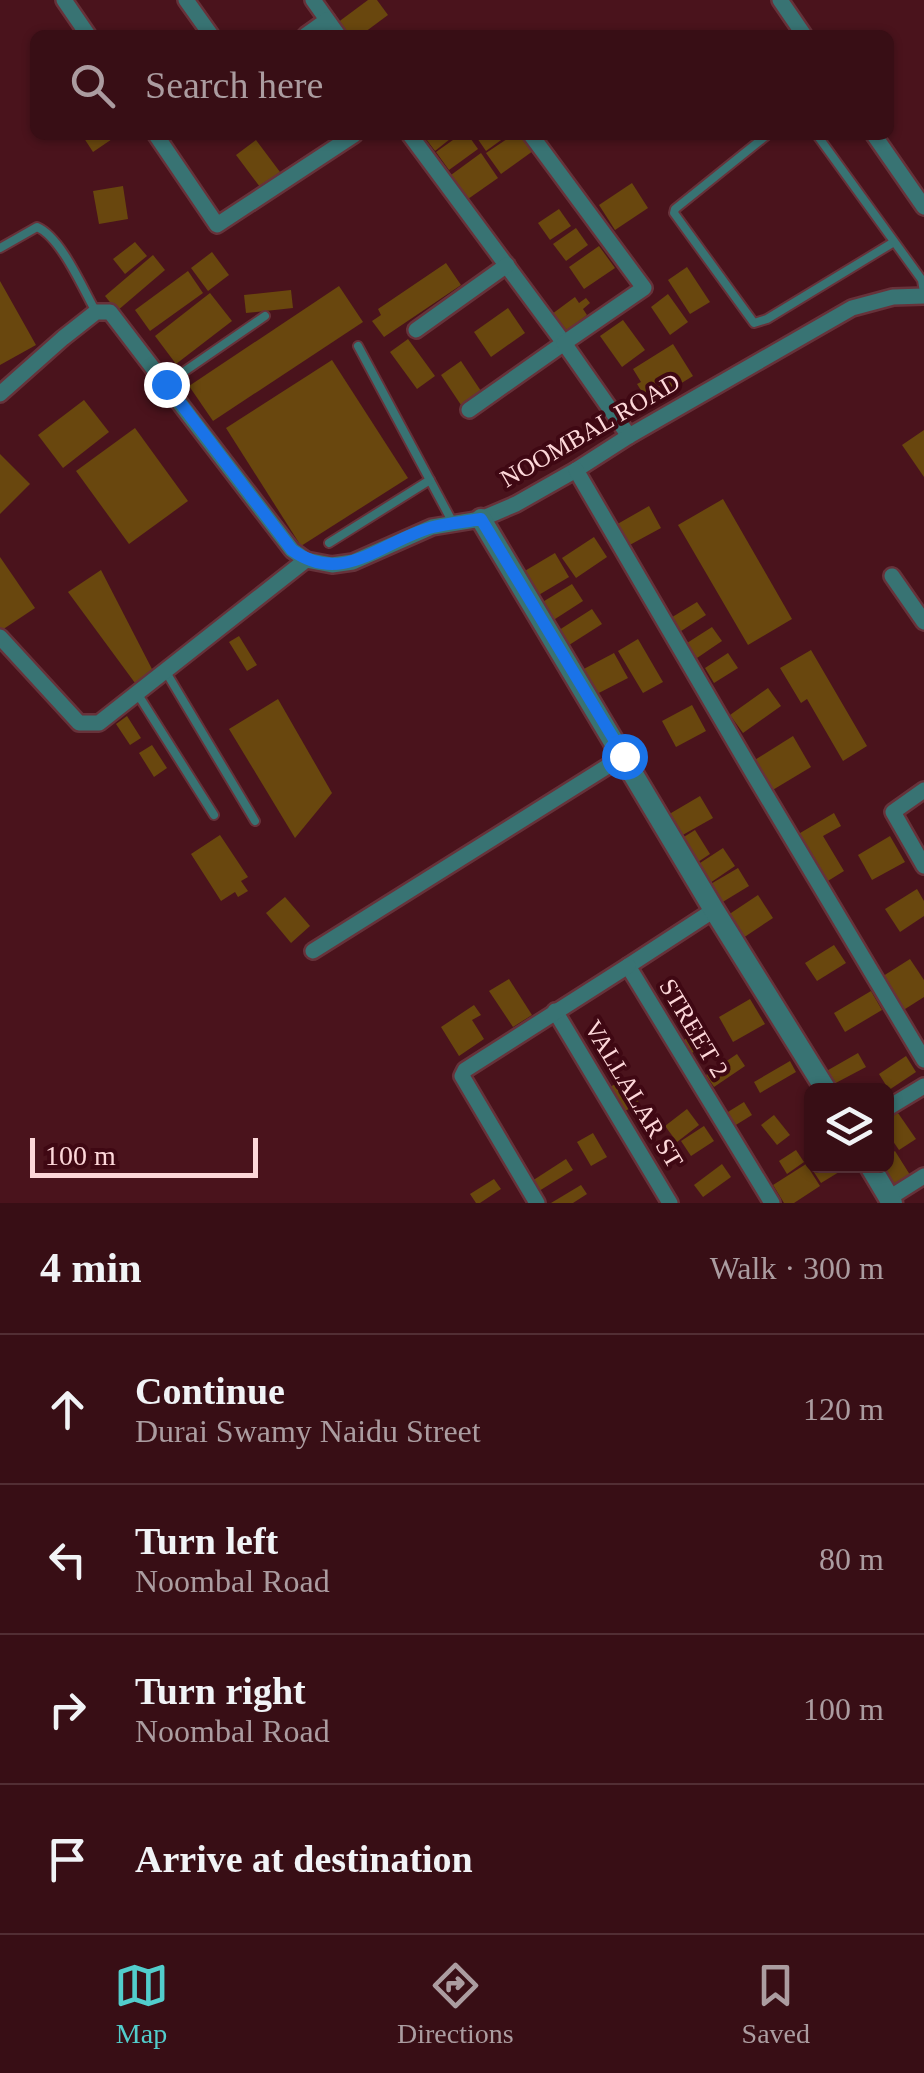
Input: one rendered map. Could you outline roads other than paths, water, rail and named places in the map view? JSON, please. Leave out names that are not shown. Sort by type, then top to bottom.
[{"type":"street","points":[[64,0],[85,30]]},
{"type":"street","points":[[186,0],[207,30]]},
{"type":"street","points":[[313,0],[334,30]]},
{"type":"street","points":[[780,0],[801,30]]},
{"type":"street","points":[[313,30],[327,20]]},
{"type":"street","points":[[163,140],[217,225],[346,140]]},
{"type":"street","points":[[414,140],[629,436]]},
{"type":"street","points":[[469,410],[644,288],[536,140]]},
{"type":"street","points":[[877,140],[924,207]]},
{"type":"street","points":[[416,330],[506,265]]},
{"type":"street","name":"NOOMBAL ROAD","points":[[306,560],[332,565],[353,562],[432,527],[481,519],[516,504],[852,308],[892,297],[924,294]]},
{"type":"street","points":[[0,394],[96,312],[110,312],[284,540],[306,560],[99,723],[79,723],[0,637]]},
{"type":"street","points":[[576,470],[924,1060]]},
{"type":"street","points":[[481,519],[822,1083]]},
{"type":"street","points":[[892,576],[919,603],[924,622]]},
{"type":"street","points":[[313,952],[624,756]]},
{"type":"street","points":[[924,790],[893,812],[924,866]]},
{"type":"street","name":"STREET 2","points":[[714,910],[628,966],[772,1203]]},
{"type":"street","points":[[537,1203],[462,1076],[465,1070],[628,966]]},
{"type":"street","name":"VALLALAR ST","points":[[555,1011],[670,1203]]},
{"type":"street","points":[[894,1104],[924,1086]]},
{"type":"street","points":[[874,1173],[890,1200],[924,1176]]},
{"type":"lane","points":[[761,140],[675,209],[674,214],[754,323],[894,242]]},
{"type":"lane","points":[[821,140],[922,280],[924,294]]},
{"type":"lane","points":[[0,248],[37,228],[46,231],[96,312]]},
{"type":"lane","points":[[827,282],[834,294]]},
{"type":"lane","points":[[166,384],[265,316]]},
{"type":"lane","points":[[767,318],[774,330]]},
{"type":"lane","points":[[358,346],[454,524]]},
{"type":"lane","points":[[329,543],[430,480]]},
{"type":"lane","points":[[166,672],[256,820]]},
{"type":"lane","points":[[138,693],[214,814]]}]
